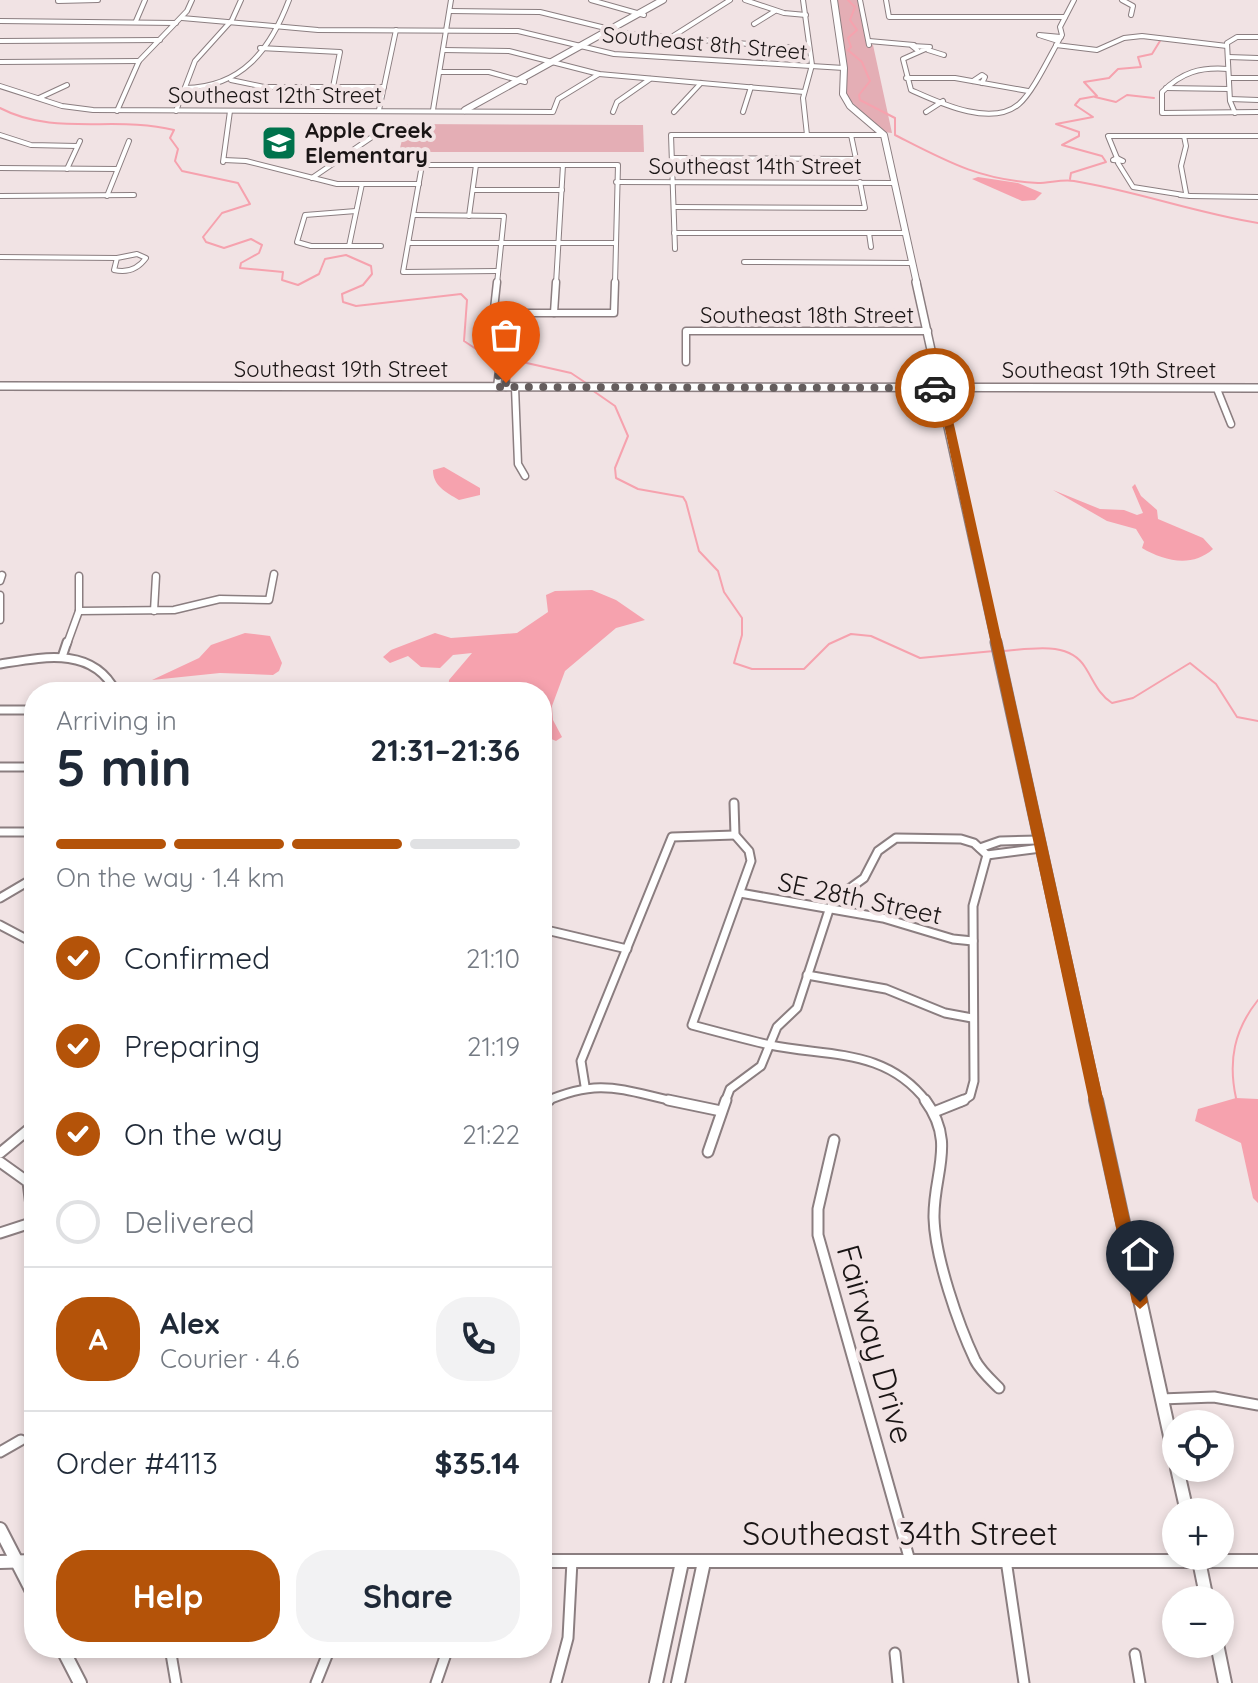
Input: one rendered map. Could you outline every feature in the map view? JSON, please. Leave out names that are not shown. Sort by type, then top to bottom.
[{"type":"street","points":[[136,21],[145,0]]},
{"type":"street","points":[[117,111],[139,61],[182,18],[192,0]]},
{"type":"street","points":[[176,111],[197,57],[229,23],[241,0]]},
{"type":"street","points":[[231,80],[276,27],[289,0]]},
{"type":"street","points":[[433,110],[451,0]]},
{"type":"street","points":[[591,0],[641,14],[672,0]]},
{"type":"street","points":[[476,110],[663,0]]},
{"type":"street","points":[[670,38],[730,0]]},
{"type":"street","points":[[745,0],[775,11],[806,15]]},
{"type":"street","points":[[803,0],[812,68],[804,92],[807,135]]},
{"type":"street","points":[[834,0],[844,68],[841,86],[844,98],[884,135],[1164,1410]]},
{"type":"street","points":[[860,0],[869,43],[927,47],[944,55]]},
{"type":"street","points":[[886,0],[889,17],[1065,17]]},
{"type":"street","points":[[916,47],[902,61],[911,90],[983,112],[1013,108],[1028,91],[1058,41],[1074,0]]},
{"type":"street","points":[[1122,0],[1133,6],[1131,15]]},
{"type":"street","points":[[58,1],[97,1]]},
{"type":"street","points":[[935,8],[937,16]]},
{"type":"street","points":[[450,11],[547,13],[613,30],[670,38],[809,49]]},
{"type":"street","points":[[754,24],[775,11]]},
{"type":"street","name":"Southeast 8th Street","points":[[182,18],[276,27],[526,32],[614,54],[844,68]]},
{"type":"street","points":[[0,21],[176,23]]},
{"type":"street","points":[[379,110],[396,30]]},
{"type":"street","points":[[1058,41],[1097,50],[1124,38],[1146,36],[1227,46]]},
{"type":"street","points":[[1235,113],[1230,99],[1227,46],[1234,38],[1258,37]]},
{"type":"street","points":[[0,41],[160,40]]},
{"type":"street","points":[[927,47],[937,40]]},
{"type":"street","points":[[260,48],[338,52],[333,87]]},
{"type":"street","points":[[443,50],[509,51],[599,74],[804,92]]},
{"type":"street","points":[[1228,57],[1258,58]]},
{"type":"street","points":[[0,62],[139,61]]},
{"type":"street","points":[[1228,69],[1189,69],[1160,97],[1162,113],[1258,112]]},
{"type":"street","points":[[440,72],[489,72],[522,81]]},
{"type":"street","name":"Southeast 12th Street","points":[[0,86],[79,109],[117,111],[553,112],[558,99],[599,74]]},
{"type":"street","points":[[906,78],[973,81],[1028,91]]},
{"type":"street","points":[[1229,78],[1258,78]]},
{"type":"street","points":[[613,112],[617,102],[650,79]]},
{"type":"street","points":[[185,88],[231,80],[256,87],[384,87]]},
{"type":"street","points":[[465,110],[522,81]]},
{"type":"street","points":[[674,112],[696,92],[701,83]]},
{"type":"street","points":[[39,98],[67,85]]},
{"type":"street","points":[[743,112],[751,87]]},
{"type":"street","points":[[1166,88],[1229,89]]},
{"type":"street","points":[[1230,99],[1258,100]]},
{"type":"street","points":[[926,112],[943,101]]},
{"type":"street","points":[[230,111],[225,129],[229,144],[223,162],[246,161],[312,178],[362,184],[419,184]]},
{"type":"street","points":[[0,135],[31,145],[78,143],[67,169]]},
{"type":"street","points":[[675,249],[671,135],[884,135]]},
{"type":"street","points":[[673,158],[856,159],[851,135]]},
{"type":"street","points":[[1258,136],[1108,136],[1133,187],[1185,195],[1258,197]]},
{"type":"street","points":[[1184,136],[1187,144],[1181,166],[1188,184],[1185,195]]},
{"type":"street","points":[[312,178],[372,137]]},
{"type":"street","points":[[107,196],[129,141]]},
{"type":"street","points":[[493,313],[613,313],[618,165],[422,165],[403,272],[497,271]]},
{"type":"street","points":[[469,216],[476,165]]},
{"type":"street","points":[[554,313],[563,165]]},
{"type":"street","points":[[0,168],[117,169]]},
{"type":"street","name":"Southeast 14th Street","points":[[616,182],[893,183]]},
{"type":"street","points":[[674,207],[865,208],[860,182]]},
{"type":"street","points":[[349,246],[362,184]]},
{"type":"street","points":[[473,190],[562,190]]},
{"type":"street","points":[[0,196],[134,195]]},
{"type":"street","points":[[356,211],[307,214],[301,220],[296,239],[299,244],[381,246]]},
{"type":"street","points":[[414,215],[504,216],[493,313],[505,352],[497,387]]},
{"type":"street","points":[[674,233],[904,233]]},
{"type":"street","points":[[869,233],[871,247]]},
{"type":"street","points":[[409,243],[615,243]]},
{"type":"street","points":[[0,257],[117,258],[137,254],[146,258],[123,272],[114,270],[117,258]]},
{"type":"street","points":[[744,262],[910,263]]},
{"type":"street","name":"Southeast 18th Street","points":[[686,362],[686,331],[928,331]]},
{"type":"street","points":[[503,367],[507,370],[511,387],[518,464],[525,476]]},
{"type":"street","name":"Southeast 19th Street","points":[[0,386],[1258,388]]},
{"type":"street","points":[[1217,389],[1231,424]]},
{"type":"street","points":[[79,611],[154,611],[182,609],[220,599],[269,600],[274,574]]},
{"type":"street","points":[[62,657],[79,611],[79,576]]},
{"type":"street","points":[[154,611],[156,576]]},
{"type":"street","points":[[0,595],[0,620]]},
{"type":"street","points":[[0,664],[62,657],[100,668],[109,682]]},
{"type":"street","points":[[0,710],[24,710]]},
{"type":"street","points":[[0,767],[24,767]]},
{"type":"street","points":[[734,803],[735,835],[749,851],[751,861],[692,1025],[771,1045],[869,1059],[902,1077],[934,1112],[944,1153],[934,1213],[935,1244],[976,1363],[999,1388]]},
{"type":"street","points":[[0,832],[24,832]]},
{"type":"street","points":[[585,1086],[581,1061],[672,837],[735,835]]},
{"type":"street","points":[[708,1152],[730,1089],[761,1066],[777,1027],[797,1008],[835,899],[864,878],[878,851],[896,838],[961,839],[983,851],[1040,844]]},
{"type":"street","points":[[934,1112],[957,1105],[970,1096],[974,1081],[973,941],[975,893],[987,868],[983,851]]},
{"type":"street","points":[[0,898],[24,884]]},
{"type":"street","name":"SE 28th Street","points":[[740,893],[883,918],[953,939],[973,941]]},
{"type":"street","points":[[0,925],[24,938]]},
{"type":"street","points":[[552,931],[627,949]]},
{"type":"street","points":[[807,975],[886,989],[945,1013],[972,1018]]},
{"type":"street","points":[[552,1099],[585,1086],[611,1086],[721,1111]]},
{"type":"street","points":[[0,1153],[24,1133]]},
{"type":"street","name":"Fairway Drive","points":[[834,1140],[818,1209],[818,1235],[910,1561]]},
{"type":"street","points":[[0,1162],[24,1179]]},
{"type":"street","points":[[0,1233],[24,1225]]},
{"type":"street","points":[[1161,1399],[1214,1397],[1258,1405]]},
{"type":"street","points":[[0,1452],[21,1440]]},
{"type":"street","points":[[0,1529],[24,1576]]},
{"type":"street","name":"Southeast 34th Street","points":[[552,1561],[1162,1558]]},
{"type":"street","points":[[1006,1560],[1024,1683]]},
{"type":"street","name":"Southeast 34th Street","points":[[1234,1560],[1258,1561]]},
{"type":"street","points":[[0,1562],[24,1561]]},
{"type":"street","points":[[556,1683],[568,1638],[572,1561]]},
{"type":"street","points":[[656,1683],[682,1562]]},
{"type":"street","points":[[678,1683],[704,1562]]},
{"type":"street","points":[[895,1653],[898,1683]]},
{"type":"street","points":[[1135,1654],[1140,1683]]},
{"type":"street","points":[[67,1658],[79,1682]]},
{"type":"street","points":[[172,1658],[176,1683]]},
{"type":"street","points":[[316,1683],[326,1658]]},
{"type":"street","points":[[436,1683],[445,1658]]},
{"type":"street","points":[[1220,1658],[1225,1683]]},
{"type":"shaded area","points":[[837,0],[858,0],[867,44],[873,45],[892,133],[884,132],[845,96]]},
{"type":"shaded area","points":[[406,124],[643,125],[644,152],[399,152]]},
{"type":"shaded area","points":[[978,177],[1018,183],[1042,193],[1035,200],[1022,201],[972,179]]},
{"type":"shaded area","points":[[444,467],[480,488],[480,495],[459,500],[445,491],[435,480],[433,470]]},
{"type":"shaded area","points":[[1135,484],[1141,496],[1157,510],[1158,519],[1203,538],[1213,549],[1196,559],[1178,560],[1159,556],[1142,548],[1144,542],[1136,529],[1107,521],[1053,490],[1100,509],[1124,510],[1137,515],[1143,513],[1132,487]]},
{"type":"shaded area","points":[[592,590],[616,600],[645,620],[616,628],[565,671],[552,706],[552,682],[449,682],[472,653],[453,655],[440,668],[421,667],[408,656],[390,663],[383,657],[391,650],[435,633],[451,638],[517,633],[548,612],[546,595],[555,591]]},
{"type":"shaded area","points":[[245,633],[270,636],[282,663],[279,671],[273,675],[220,673],[152,680],[199,658],[211,645]]},
{"type":"shaded area","points":[[552,706],[553,720],[562,737],[556,741],[552,739]]},
{"type":"shaded area","points":[[1236,1098],[1258,1099],[1258,1203],[1253,1198],[1241,1143],[1195,1121],[1198,1109]]},
{"type":"waterway","points":[[848,0],[855,7],[850,20],[857,30],[848,38],[851,47],[848,50],[862,62],[870,81],[859,95],[860,100],[895,118],[895,135],[947,161],[998,178],[1038,183],[1074,181],[1258,223]]},
{"type":"waterway","points":[[1070,179],[1071,173],[1106,162],[1102,156],[1062,145],[1079,136],[1079,132],[1056,124],[1093,117],[1075,105],[1080,99],[1097,96],[1084,82],[1109,78],[1118,69],[1141,67],[1138,57],[1152,54],[1160,41]]},
{"type":"waterway","points":[[1095,97],[1116,102],[1127,95],[1154,98]]},
{"type":"waterway","points":[[0,108],[42,122],[130,124],[174,130],[170,138],[178,149],[175,161],[182,171],[238,183],[250,204],[222,213],[203,237],[206,242],[224,248],[251,239],[262,245],[259,253],[241,263],[240,268],[283,272],[282,280],[298,285],[319,274],[325,259],[346,255],[371,266],[372,274],[363,285],[342,294],[343,302],[356,306],[461,294],[467,300],[464,341],[476,349],[503,357]]},
{"type":"waterway","points":[[509,359],[571,373],[589,385]]},
{"type":"waterway","points":[[592,390],[615,406],[628,436],[615,468],[616,478],[638,489],[683,497],[686,502],[699,551],[718,571],[724,592],[742,618],[742,635],[734,663],[752,669],[804,669],[829,644],[851,634],[871,636],[920,658],[994,651]]},
{"type":"waterway","points":[[1000,651],[1046,648],[1068,653],[1078,658],[1112,703],[1133,698],[1190,663],[1216,684],[1237,717],[1258,721]]},
{"type":"waterway","points":[[1236,1098],[1233,1071],[1235,1046],[1243,1023],[1258,1000]]},
{"type":"way so far","points":[[506,383],[507,370],[503,367],[499,370],[497,387],[935,388]]},
{"type":"place","name":"Apple Creek Elementary","points":[[279,143]]},
{"type":"route","points":[[935,388],[940,388],[950,429],[1140,1302]]}]
